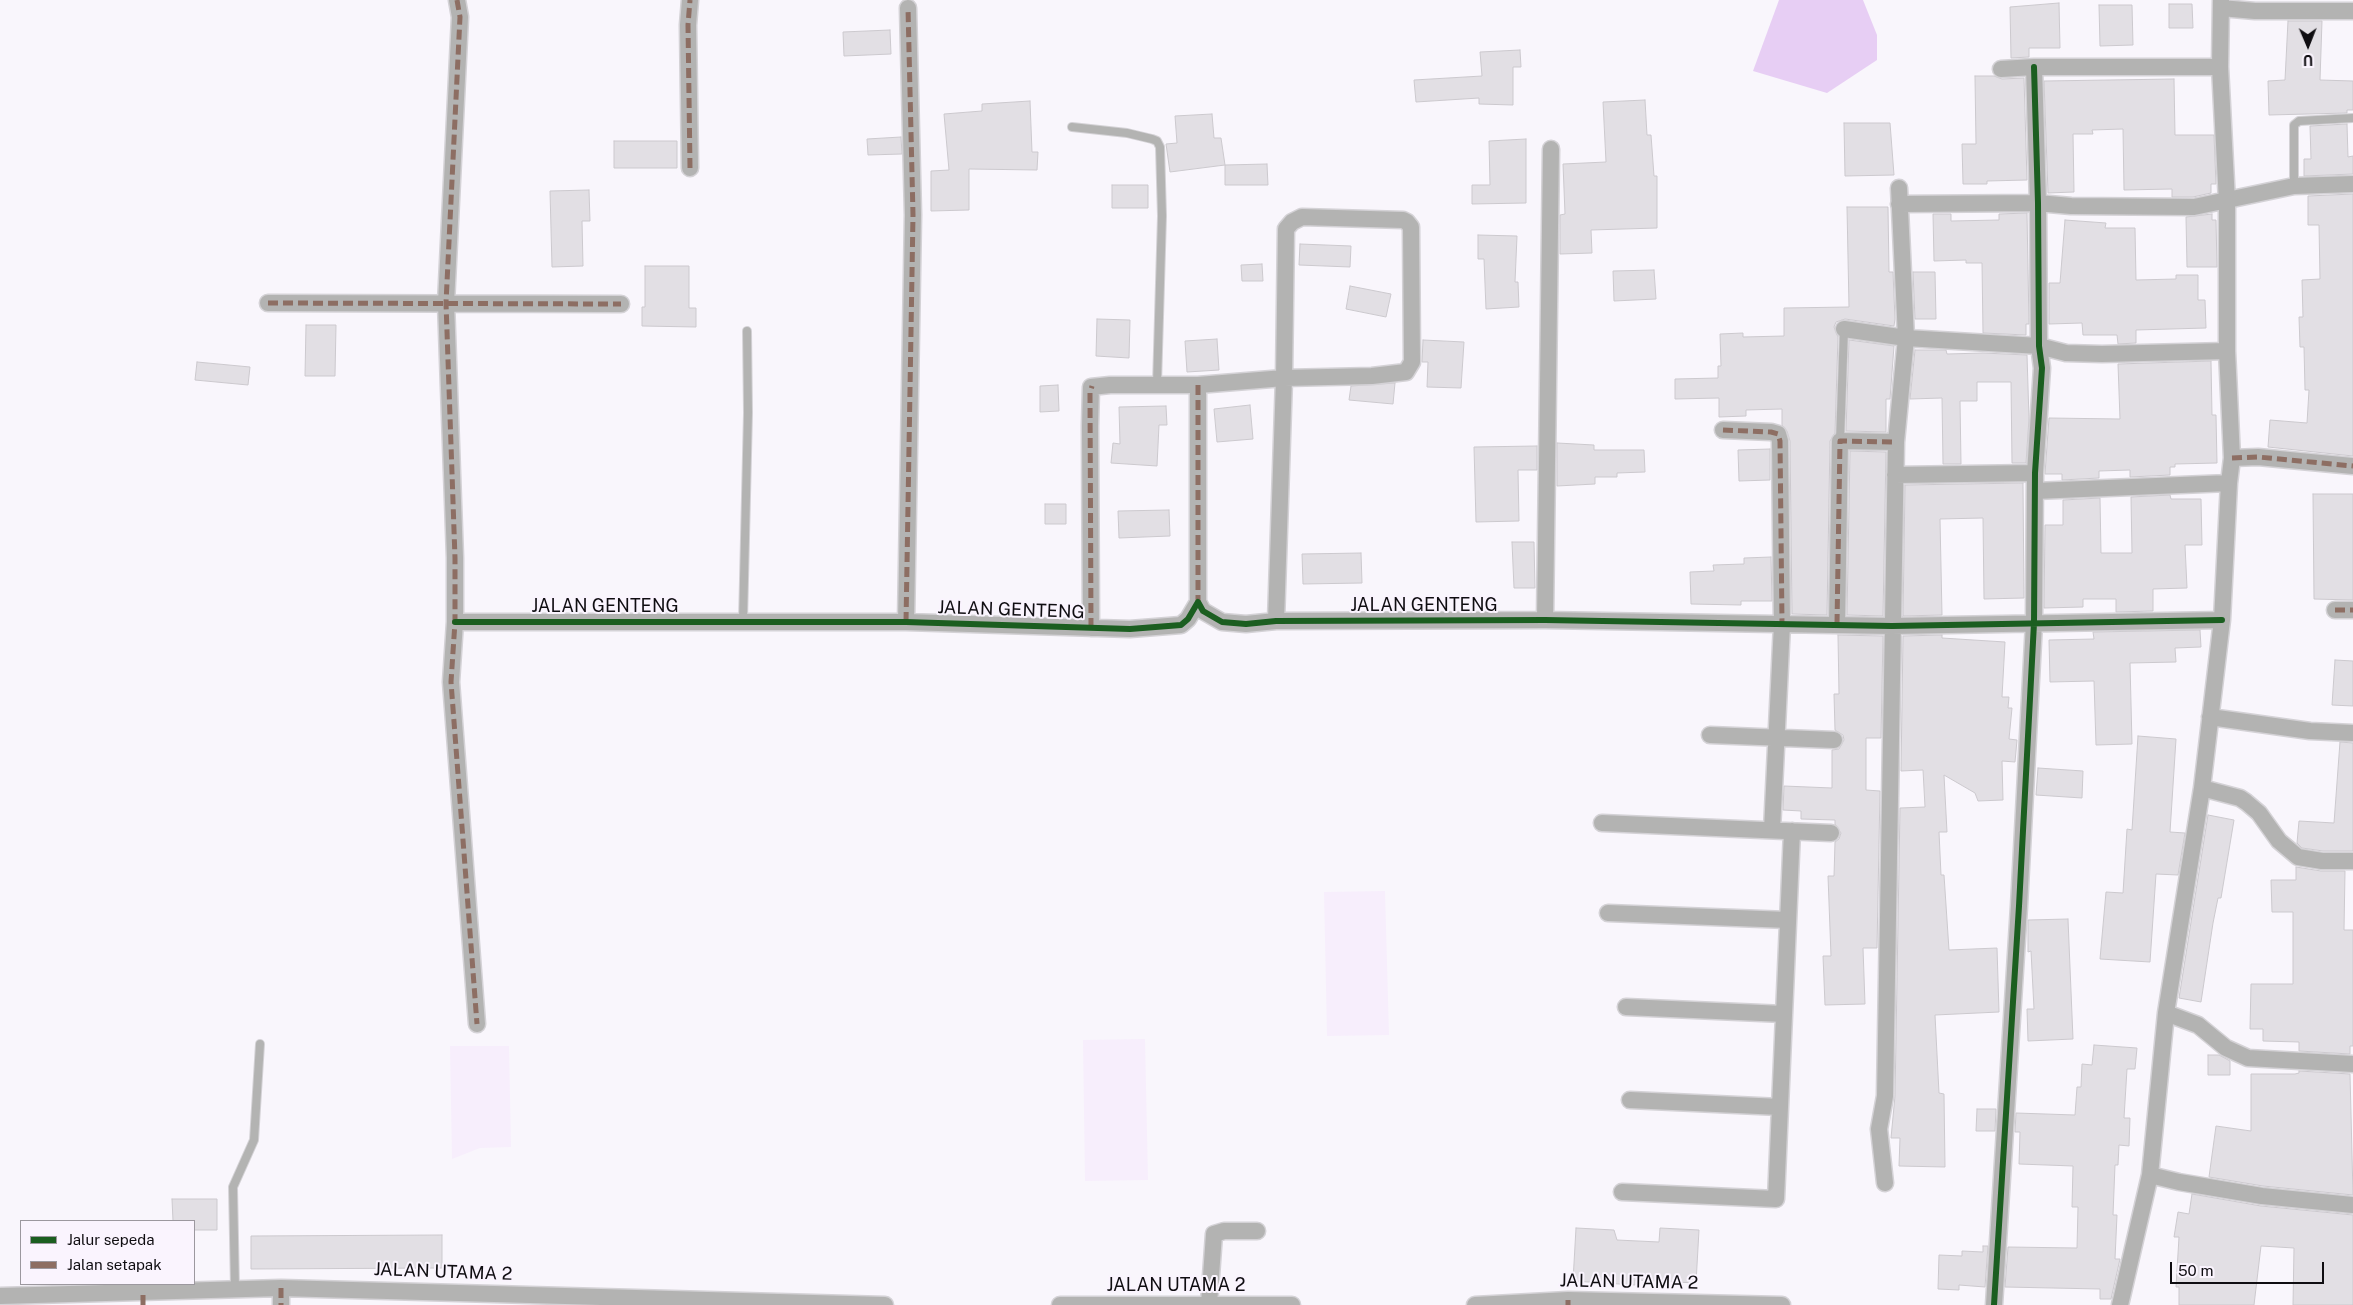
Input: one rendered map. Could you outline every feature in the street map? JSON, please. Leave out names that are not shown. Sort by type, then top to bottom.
[{"type":"street","points":[[457,0],[460,16],[446,303],[455,558],[455,622],[451,682],[476,1024]]},
{"type":"street","points":[[690,0],[688,25],[690,168]]},
{"type":"street","points":[[2120,1305],[2150,1175],[2166,1013],[2202,788],[2222,620],[2232,458],[2227,351],[2227,202],[2220,67],[2221,4],[2255,11],[2353,11]]},
{"type":"street","points":[[906,622],[912,215],[908,8]]},
{"type":"street","points":[[2000,70],[2034,67],[2220,67]]},
{"type":"street","points":[[1994,1305],[2019,906],[2034,623],[2035,474],[2042,368],[2039,346],[2038,203],[2034,67]]},
{"type":"street","points":[[1545,620],[1551,149]]},
{"type":"street","points":[[1885,1183],[1879,1129],[1885,1096],[1895,475],[1896,442],[1906,338],[1899,196],[2071,206],[2194,207],[2227,202],[2234,198],[2294,186],[2353,184]]},
{"type":"street","points":[[1092,628],[1090,388],[1092,386],[1110,384],[1198,385],[1284,378],[1372,376],[1406,372],[1410,369],[1412,362],[1410,227],[1407,222],[1374,218],[1302,217],[1292,222],[1286,229],[1284,378],[1276,621]]},
{"type":"street","points":[[268,303],[621,304]]},
{"type":"street","points":[[1844,329],[1906,338],[2039,346],[2066,352],[2093,354],[2227,351]]},
{"type":"street","points":[[1198,385],[1198,602]]},
{"type":"street","points":[[1723,430],[1771,432],[1778,434],[1780,441],[1782,624],[1772,830]]},
{"type":"street","points":[[1837,624],[1840,441],[1896,442]]},
{"type":"street","points":[[2232,458],[2258,457],[2353,466]]},
{"type":"street","points":[[1895,475],[2035,474]]},
{"type":"street","points":[[2035,491],[2229,483]]},
{"type":"street","name":"JALAN GENTENG","points":[[455,622],[906,622],[1130,629],[1181,625],[1188,619],[1198,602]]},
{"type":"street","name":"JALAN GENTENG","points":[[1198,602],[1203,611],[1222,622],[1246,624],[1276,621],[1545,620],[1892,626],[2222,620]]},
{"type":"street","points":[[2335,610],[2353,610]]},
{"type":"street","points":[[2210,718],[2310,731],[2353,733]]},
{"type":"street","points":[[1710,735],[1834,740]]},
{"type":"street","points":[[2202,788],[2240,798],[2246,802],[2259,813],[2279,841],[2298,857],[2353,861]]},
{"type":"street","points":[[1602,823],[1832,832]]},
{"type":"street","points":[[1622,1192],[1776,1199],[1792,831]]},
{"type":"street","points":[[1608,912],[1788,920]]},
{"type":"street","points":[[1626,1007],[1784,1014]]},
{"type":"street","points":[[2166,1013],[2198,1025],[2226,1048],[2248,1058],[2353,1064]]},
{"type":"street","points":[[1630,1100],[1780,1107]]},
{"type":"street","points":[[2150,1175],[2179,1182],[2262,1196],[2353,1205]]},
{"type":"street","points":[[1208,1304],[1214,1234],[1224,1231],[1257,1231]]},
{"type":"street","points":[[280,1288],[281,1305]]},
{"type":"street","name":"JALAN UTAMA 2","points":[[0,1296],[143,1299],[235,1289],[280,1288],[885,1305]]},
{"type":"street","name":"JALAN UTAMA 2","points":[[1475,1305],[1568,1302],[1782,1305]]},
{"type":"street","name":"JALAN UTAMA 2","points":[[1060,1305],[1292,1305]]},
{"type":"lane","points":[[2294,186],[2294,125],[2299,120],[2353,118]]},
{"type":"lane","points":[[1072,127],[1127,133],[1157,141],[1160,147],[1162,216],[1157,384]]},
{"type":"lane","points":[[1840,441],[1844,329]]},
{"type":"lane","points":[[743,621],[748,413],[747,331]]},
{"type":"lane","points":[[235,1289],[233,1187],[254,1140],[260,1044]]},
{"type":"shaded area","points":[[1779,0],[1863,0],[1877,35],[1877,60],[1827,93],[1753,71]]},
{"type":"shaded area","points":[[1385,891],[1389,1035],[1327,1036],[1324,892]]},
{"type":"shaded area","points":[[1145,1039],[1148,1180],[1085,1181],[1083,1040]]},
{"type":"shaded area","points":[[450,1046],[509,1046],[511,1147],[480,1148],[452,1159]]},
{"type":"building","points":[[2059,3],[2060,48],[2029,48],[2029,57],[2011,58],[2010,7]]},
{"type":"building","points":[[2169,4],[2192,4],[2193,28],[2169,28]]},
{"type":"building","points":[[2099,5],[2132,5],[2133,45],[2100,46]]},
{"type":"building","points":[[2288,21],[2322,21],[2320,80],[2353,81],[2353,110],[2347,110],[2347,113],[2269,115],[2268,81],[2285,80]]},
{"type":"building","points":[[890,30],[891,54],[844,56],[843,32]]},
{"type":"building","points":[[1520,50],[1521,67],[1513,67],[1513,105],[1479,104],[1479,98],[1416,102],[1414,80],[1482,76],[1480,52]]},
{"type":"building","points":[[1975,76],[1994,76],[2002,79],[2024,78],[2027,180],[1963,184],[1962,144],[1976,144]]},
{"type":"building","points":[[2174,79],[2175,135],[2214,135],[2216,184],[2211,184],[2211,193],[2193,197],[2172,197],[2172,189],[2124,190],[2123,129],[2092,130],[2093,134],[2073,134],[2074,192],[2048,193],[2044,81]]},
{"type":"building","points":[[1645,100],[1647,135],[1651,135],[1654,176],[1657,176],[1657,228],[1591,230],[1592,253],[1560,254],[1560,215],[1565,214],[1563,164],[1606,162],[1603,102]]},
{"type":"building","points":[[1030,101],[1032,152],[1038,152],[1037,170],[969,169],[969,210],[931,211],[931,171],[949,170],[944,114],[982,111],[982,104]]},
{"type":"building","points":[[1212,114],[1214,138],[1221,138],[1225,165],[1170,172],[1166,144],[1177,143],[1175,116]]},
{"type":"building","points":[[1844,123],[1890,123],[1894,175],[1845,176]]},
{"type":"building","points":[[2347,124],[2348,157],[2353,156],[2353,174],[2304,176],[2304,159],[2311,159],[2310,126]]},
{"type":"building","points":[[901,137],[902,154],[868,155],[867,139]]},
{"type":"building","points":[[1526,139],[1526,203],[1472,204],[1472,185],[1490,185],[1489,141]]},
{"type":"building","points":[[614,141],[677,141],[677,168],[614,168]]},
{"type":"building","points":[[1267,164],[1268,185],[1225,185],[1225,165]]},
{"type":"building","points":[[1112,185],[1148,185],[1148,208],[1112,208]]},
{"type":"building","points":[[589,190],[590,221],[582,221],[583,266],[552,267],[550,191]]},
{"type":"building","points":[[2353,194],[2353,456],[2268,447],[2270,420],[2307,423],[2309,390],[2305,390],[2304,347],[2300,347],[2299,317],[2303,317],[2302,280],[2320,279],[2319,225],[2308,225],[2308,196]]},
{"type":"building","points":[[1847,207],[1888,207],[1889,272],[1893,272],[1895,319],[1894,326],[1845,319],[1836,322],[1834,327],[1838,337],[1835,433],[1830,441],[1827,615],[1792,614],[1790,441],[1787,431],[1782,425],[1782,409],[1746,410],[1746,416],[1719,417],[1719,398],[1675,399],[1675,379],[1718,378],[1718,366],[1721,366],[1720,334],[1743,333],[1743,337],[1784,336],[1784,308],[1849,307]]},
{"type":"building","points":[[2027,213],[2029,324],[2026,324],[2026,335],[1983,333],[1982,263],[1966,263],[1966,260],[1934,261],[1933,214],[1951,214],[1951,221],[1999,220],[1999,214]]},
{"type":"building","points":[[2212,214],[2212,220],[2216,220],[2217,267],[2187,267],[2186,217]]},
{"type":"building","points":[[2065,220],[2106,223],[2105,228],[2135,228],[2136,280],[2176,279],[2176,275],[2198,275],[2198,300],[2205,300],[2206,328],[2136,330],[2136,343],[2118,344],[2117,335],[2083,335],[2082,323],[2049,324],[2049,283],[2060,283]]},
{"type":"building","points":[[1478,235],[1517,236],[1515,282],[1518,282],[1519,307],[1486,309],[1484,259],[1478,259]]},
{"type":"building","points":[[1300,244],[1351,246],[1350,267],[1299,265]]},
{"type":"building","points":[[1262,264],[1263,281],[1242,281],[1241,265]]},
{"type":"building","points":[[645,266],[689,266],[689,308],[696,308],[696,327],[642,326],[642,307],[645,307]]},
{"type":"building","points":[[1654,270],[1656,299],[1614,301],[1613,271]]},
{"type":"building","points":[[1913,272],[1935,272],[1936,319],[1915,319]]},
{"type":"building","points":[[1350,286],[1391,294],[1386,317],[1346,309]]},
{"type":"building","points":[[1097,319],[1130,320],[1129,358],[1096,356]]},
{"type":"building","points":[[306,325],[336,325],[335,376],[305,376]]},
{"type":"building","points":[[1217,339],[1219,370],[1187,372],[1185,341]]},
{"type":"building","points":[[1423,340],[1464,342],[1461,388],[1427,387],[1428,362],[1422,362]]},
{"type":"building","points":[[1849,340],[1894,346],[1890,399],[1886,399],[1886,432],[1846,431]]},
{"type":"building","points":[[1915,350],[1946,350],[1947,354],[2027,355],[2029,419],[2026,463],[2012,463],[2011,382],[1977,382],[1977,401],[1960,401],[1961,464],[1943,464],[1942,398],[1910,399]]},
{"type":"building","points":[[2211,361],[2212,415],[2216,415],[2217,463],[2175,464],[2175,467],[2170,467],[2170,475],[2130,477],[2130,470],[2099,471],[2099,478],[2062,480],[2062,474],[2045,474],[2049,418],[2120,419],[2118,364]]},
{"type":"building","points":[[197,362],[250,367],[248,385],[195,380]]},
{"type":"building","points":[[1395,383],[1393,404],[1349,400],[1351,386]]},
{"type":"building","points":[[1058,385],[1059,411],[1040,412],[1040,386]]},
{"type":"building","points":[[1250,405],[1253,439],[1217,442],[1214,409]]},
{"type":"building","points":[[1166,406],[1167,425],[1159,425],[1157,466],[1111,463],[1113,443],[1120,444],[1119,407]]},
{"type":"building","points":[[1557,443],[1594,445],[1594,450],[1644,450],[1645,472],[1617,473],[1617,477],[1595,477],[1595,484],[1557,486]]},
{"type":"building","points":[[1537,446],[1537,470],[1518,470],[1519,521],[1476,522],[1474,447]]},
{"type":"building","points":[[1770,449],[1770,480],[1739,481],[1738,450]]},
{"type":"building","points":[[1850,451],[1886,452],[1883,616],[1847,615]]},
{"type":"building","points":[[2023,483],[2024,598],[1984,599],[1983,518],[1940,519],[1942,615],[1903,616],[1905,485]]},
{"type":"building","points":[[2313,494],[2353,494],[2353,600],[2314,599]]},
{"type":"building","points":[[2170,495],[2171,499],[2201,499],[2202,545],[2185,545],[2187,588],[2153,589],[2153,611],[2116,612],[2116,599],[2083,599],[2083,607],[2044,608],[2045,525],[2063,525],[2063,500],[2100,498],[2101,553],[2132,553],[2131,497]]},
{"type":"building","points":[[1045,504],[1066,504],[1066,524],[1045,524]]},
{"type":"building","points":[[1169,510],[1170,536],[1119,538],[1118,511]]},
{"type":"building","points":[[1512,542],[1534,542],[1535,588],[1514,588]]},
{"type":"building","points":[[1361,553],[1362,583],[1303,584],[1302,554]]},
{"type":"building","points":[[1771,557],[1772,601],[1741,601],[1741,605],[1691,604],[1690,572],[1714,571],[1713,565],[1744,564],[1744,558]]},
{"type":"building","points":[[2200,630],[2201,647],[2175,648],[2176,662],[2130,663],[2132,744],[2096,745],[2094,681],[2050,682],[2049,640],[2094,639],[2093,632]]},
{"type":"building","points":[[1838,635],[1883,636],[1881,738],[1866,738],[1866,790],[1880,791],[1877,948],[1863,948],[1865,1004],[1825,1005],[1823,956],[1831,956],[1828,876],[1834,876],[1835,842],[1839,839],[1841,833],[1835,824],[1835,820],[1801,819],[1801,811],[1783,810],[1784,786],[1832,788],[1832,750],[1839,749],[1844,740],[1843,735],[1835,730],[1834,694],[1839,694]]},
{"type":"building","points":[[1942,635],[1942,638],[2005,642],[2002,697],[2009,697],[2008,708],[2012,708],[2009,739],[2017,740],[2015,762],[2002,761],[2003,800],[1978,801],[1975,793],[1944,775],[1947,832],[1939,832],[1941,875],[1944,875],[1949,950],[1997,948],[1999,1012],[1935,1015],[1939,1093],[1944,1094],[1945,1167],[1899,1166],[1900,1138],[1891,1138],[1895,1096],[1900,808],[1925,807],[1923,770],[1901,771],[1903,636]]},
{"type":"building","points":[[2335,660],[2353,661],[2353,706],[2332,705]]},
{"type":"building","points":[[2138,736],[2176,739],[2170,832],[2185,833],[2178,875],[2156,874],[2150,962],[2100,959],[2106,892],[2123,893],[2127,829],[2132,830]]},
{"type":"building","points":[[2340,742],[2353,743],[2353,851],[2323,851],[2302,848],[2297,843],[2299,821],[2334,823]]},
{"type":"building","points":[[2038,768],[2083,771],[2082,798],[2036,795]]},
{"type":"building","points":[[2208,815],[2234,820],[2221,898],[2218,898],[2213,923],[2201,1002],[2179,998]]},
{"type":"building","points":[[2296,867],[2321,871],[2345,871],[2344,930],[2353,930],[2353,1046],[2350,1046],[2350,1054],[2299,1051],[2299,1042],[2263,1041],[2263,1029],[2250,1029],[2251,984],[2293,984],[2293,912],[2272,912],[2271,880],[2296,880]]},
{"type":"building","points":[[2068,919],[2073,1039],[2028,1041],[2027,1009],[2034,1009],[2031,951],[2028,952],[2028,920]]},
{"type":"building","points":[[2094,1045],[2137,1048],[2135,1069],[2127,1069],[2124,1118],[2130,1118],[2129,1146],[2119,1145],[2118,1165],[2115,1165],[2113,1215],[2117,1215],[2115,1259],[2120,1259],[2111,1299],[2100,1299],[2100,1289],[2005,1287],[2008,1247],[2077,1248],[2078,1207],[2072,1207],[2073,1166],[2019,1164],[2020,1132],[2015,1132],[2016,1113],[2075,1115],[2077,1087],[2081,1087],[2082,1064],[2092,1065]]},
{"type":"building","points":[[2208,1055],[2219,1055],[2230,1061],[2230,1075],[2208,1075]]},
{"type":"building","points":[[2299,1071],[2350,1074],[2353,1195],[2263,1186],[2209,1177],[2216,1126],[2251,1131],[2251,1074],[2295,1074],[2299,1073]]},
{"type":"building","points":[[1977,1109],[1996,1109],[1995,1131],[1976,1131]]},
{"type":"building","points":[[2192,1194],[2261,1206],[2353,1215],[2353,1305],[2293,1305],[2294,1248],[2261,1246],[2254,1305],[2179,1305],[2179,1287],[2176,1287],[2179,1237],[2174,1237],[2178,1212],[2189,1214]]},
{"type":"building","points":[[172,1199],[217,1199],[217,1230],[195,1230],[195,1220],[173,1220]]},
{"type":"building","points":[[1576,1228],[1614,1230],[1617,1240],[1659,1242],[1660,1228],[1699,1230],[1696,1283],[1635,1280],[1635,1285],[1573,1281]]},
{"type":"building","points":[[442,1235],[442,1268],[251,1269],[251,1236]]},
{"type":"building","points":[[1983,1246],[1988,1246],[1985,1287],[1959,1285],[1959,1290],[1938,1289],[1939,1255],[1962,1256],[1962,1251],[1983,1252]]},
{"type":"marked path","points":[[457,0],[460,17],[446,303],[455,558],[455,622],[451,682],[477,1024]]},
{"type":"marked path","points":[[690,0],[688,25],[690,168]]},
{"type":"marked path","points":[[906,622],[913,215],[908,8]]},
{"type":"marked path","points":[[268,303],[621,304]]},
{"type":"marked path","points":[[1198,385],[1198,602]]},
{"type":"marked path","points":[[1091,628],[1090,393],[1092,386]]},
{"type":"marked path","points":[[1723,430],[1778,434],[1780,441],[1782,624]]},
{"type":"marked path","points":[[1837,624],[1840,441],[1896,442]]},
{"type":"marked path","points":[[2232,458],[2258,457],[2353,466]]},
{"type":"marked path","points":[[2335,610],[2353,610]]},
{"type":"marked path","points":[[281,1288],[281,1305]]},
{"type":"marked path","points":[[143,1293],[143,1305]]},
{"type":"marked path","points":[[1568,1300],[1568,1305]]},
{"type":"cycle path","points":[[1994,1305],[2019,906],[2034,623],[2035,473],[2042,368],[2039,346],[2038,203],[2034,67]]},
{"type":"cycle path","points":[[455,622],[906,622],[1130,629],[1181,625],[1188,619],[1198,602],[1203,611],[1222,622],[1246,624],[1276,621],[1545,620],[1892,626],[2222,620]]}]
